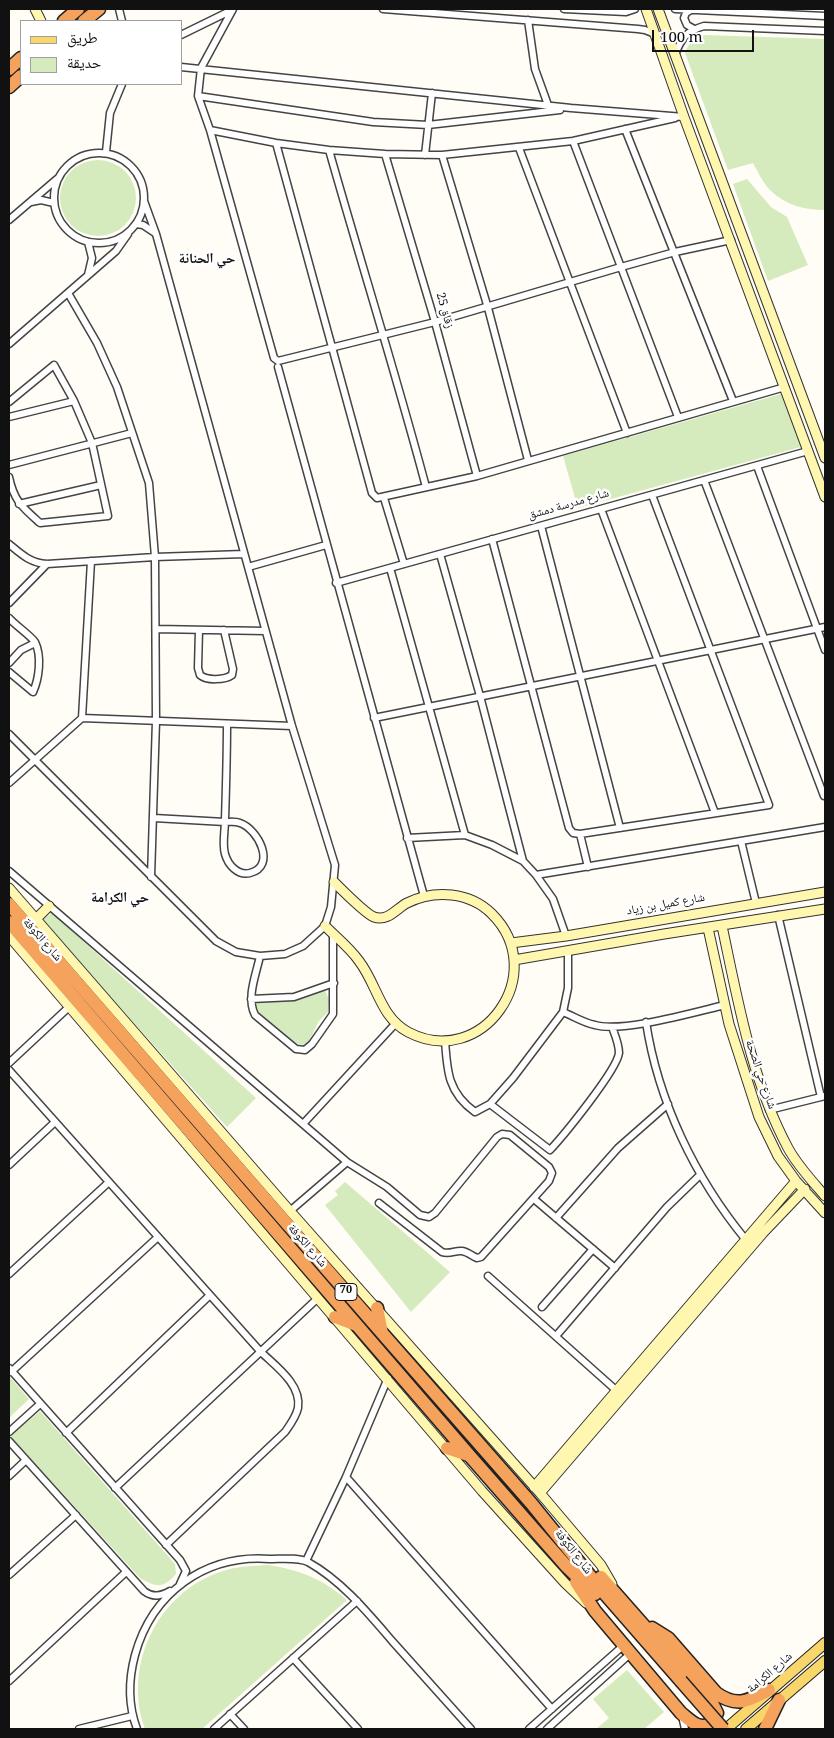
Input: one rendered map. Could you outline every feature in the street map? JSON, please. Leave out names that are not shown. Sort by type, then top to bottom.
[{"type":"highway","points":[[65,20],[78,9]]},
{"type":"highway","points":[[85,20],[99,9]]},
{"type":"highway","points":[[9,69],[20,59]]},
{"type":"highway","points":[[9,86],[20,77]]},
{"type":"highway","name":"شارع الكوفة","points":[[9,904],[135,1067],[382,1333],[532,1503],[678,1684]]},
{"type":"highway","name":"شارع الكوفة","points":[[9,922],[567,1567],[603,1602],[678,1684]]},
{"type":"highway","points":[[135,1067],[163,1065]]},
{"type":"highway","points":[[377,1308],[382,1333]]},
{"type":"highway","points":[[335,1317],[358,1326]]},
{"type":"highway","points":[[447,1448],[469,1455]]},
{"type":"highway","points":[[567,1567],[595,1611],[681,1713],[692,1722],[702,1726],[712,1723],[717,1713],[712,1703],[646,1626],[596,1573],[576,1557]]},
{"type":"highway","points":[[646,1626],[668,1638],[722,1697],[737,1702],[745,1702],[770,1690]]},
{"type":"highway","name":"70","points":[[678,1684],[730,1728]]},
{"type":"highway","name":"70","points":[[678,1684],[711,1729]]},
{"type":"highway","points":[[765,1729],[779,1700]]},
{"type":"main road","points":[[646,9],[825,497]]},
{"type":"main road","points":[[658,9],[825,458]]},
{"type":"main road","points":[[744,276],[751,278],[757,273]]},
{"type":"main road","points":[[751,295],[756,290],[764,292]]},
{"type":"main road","points":[[325,926],[367,972],[381,1003],[392,1020],[408,1032],[426,1038],[445,1040],[464,1037],[482,1028],[497,1015],[508,999],[514,980],[514,960],[511,944],[503,927],[491,913],[476,903],[460,896],[442,894],[424,896],[406,903],[390,915],[382,918],[373,917],[334,882]]},
{"type":"main road","points":[[9,888],[290,1211],[537,1490],[601,1565],[614,1592]]},
{"type":"main road","name":"شارع كميل بن زياد","points":[[511,944],[825,892]]},
{"type":"main road","points":[[36,919],[49,906]]},
{"type":"main road","points":[[514,960],[778,915],[825,909]]},
{"type":"main road","points":[[664,919],[659,925],[661,932],[664,934]]},
{"type":"main road","points":[[639,923],[644,927],[645,931],[644,936],[640,938]]},
{"type":"main road","name":"شارع حي الصحة","points":[[722,926],[747,1043],[769,1110],[788,1150],[825,1196]]},
{"type":"main road","name":"شارع حي الصحة","points":[[708,928],[734,1043],[759,1117],[778,1156],[796,1182],[805,1189],[825,1213]]},
{"type":"main road","points":[[10,935],[69,1007],[135,1067],[318,1298],[558,1575],[595,1611]]},
{"type":"main road","points":[[729,1024],[732,1028],[738,1029],[742,1022]]},
{"type":"main road","points":[[734,1043],[740,1038],[746,1040],[747,1043]]},
{"type":"main road","points":[[537,1490],[764,1226],[796,1182]]},
{"type":"main road","points":[[537,1490],[617,1391],[746,1240],[805,1189]]},
{"type":"main road","name":"شارع الكرامة","points":[[730,1728],[770,1690],[825,1643]]},
{"type":"main road","name":"شارع الكرامة","points":[[746,1729],[825,1661]]},
{"type":"street","points":[[182,34],[233,9]]},
{"type":"street","points":[[233,9],[201,68],[198,96],[210,130],[274,358],[278,361],[488,308],[570,281],[675,252],[731,240]]},
{"type":"street","points":[[383,9],[456,12],[638,29],[655,34]]},
{"type":"street","points":[[564,9],[626,12],[635,9]]},
{"type":"street","points":[[675,9],[825,16]]},
{"type":"street","points":[[691,10],[684,18],[694,29]]},
{"type":"street","points":[[528,20],[534,69],[548,105]]},
{"type":"street","points":[[675,54],[686,33],[704,26],[825,31]]},
{"type":"street","points":[[182,67],[571,108],[684,116]]},
{"type":"street","points":[[106,152],[110,113],[122,85]]},
{"type":"street","points":[[425,155],[432,93]]},
{"type":"street","points":[[198,96],[373,122],[428,125],[571,108]]},
{"type":"street","points":[[210,130],[276,143],[330,150],[442,155],[573,141],[684,116]]},
{"type":"street","points":[[625,128],[733,401]]},
{"type":"street","points":[[573,141],[678,417]]},
{"type":"street","points":[[276,143],[372,493],[377,498],[384,498],[477,476],[785,386]]},
{"type":"street","points":[[519,148],[627,433]]},
{"type":"street","points":[[330,150],[382,334],[402,396],[426,487]]},
{"type":"street","points":[[9,220],[57,179],[65,167],[77,157],[91,152],[106,152],[119,156],[134,169],[143,187],[143,209],[134,226],[116,250],[9,344]]},
{"type":"street","name":"زقاق 25","points":[[386,154],[477,476]]},
{"type":"street","points":[[442,155],[488,308],[528,460]]},
{"type":"street","points":[[57,179],[54,191],[56,214],[62,224],[74,235],[88,242],[100,243],[112,241],[123,236],[134,226],[143,225],[156,234]]},
{"type":"street","points":[[29,202],[41,200],[54,203]]},
{"type":"street","points":[[9,734],[216,941],[236,952],[260,956],[285,954],[303,946],[325,926],[331,907],[334,864],[265,631],[156,234],[144,201]]},
{"type":"street","points":[[88,242],[92,258],[88,275]]},
{"type":"street","points":[[68,293],[96,343],[116,387],[149,483],[155,557],[156,629],[156,721],[151,877]]},
{"type":"street","points":[[9,402],[54,365],[74,401],[92,443],[108,516],[40,523],[20,504],[12,492],[9,477]]},
{"type":"street","points":[[278,367],[336,583],[424,896]]},
{"type":"street","points":[[9,417],[74,401]]},
{"type":"street","points":[[9,465],[132,432]]},
{"type":"street","name":"شارع مدرسة دمشق","points":[[336,583],[808,451]]},
{"type":"street","points":[[757,466],[825,650]]},
{"type":"street","points":[[704,480],[825,796]]},
{"type":"street","points":[[20,504],[101,486]]},
{"type":"street","points":[[492,539],[569,828],[574,833],[580,834],[769,805],[652,495]]},
{"type":"street","points":[[384,498],[404,564]]},
{"type":"street","points":[[601,509],[715,813]]},
{"type":"street","points":[[541,526],[620,828]]},
{"type":"street","points":[[9,544],[26,558],[38,563],[47,564],[155,557],[244,554]]},
{"type":"street","points":[[248,567],[326,545]]},
{"type":"street","points":[[440,554],[480,696],[522,861]]},
{"type":"street","points":[[82,718],[91,561]]},
{"type":"street","points":[[9,603],[47,564]]},
{"type":"street","points":[[390,568],[465,836]]},
{"type":"street","points":[[9,618],[35,643],[39,662],[38,680],[33,692],[9,672]]},
{"type":"street","points":[[374,718],[825,627]]},
{"type":"street","points":[[156,629],[265,631]]},
{"type":"street","points":[[199,630],[200,675],[204,678],[227,679],[232,675],[233,669],[224,630]]},
{"type":"street","points":[[9,663],[21,650],[35,643]]},
{"type":"street","points":[[9,783],[82,718],[292,726]]},
{"type":"street","points":[[154,818],[225,822],[235,822],[245,825],[258,839],[263,850],[262,861],[255,871],[244,873],[234,869],[227,860],[224,848],[225,822],[227,724]]},
{"type":"street","points":[[536,875],[825,827]]},
{"type":"street","points":[[580,834],[588,867]]},
{"type":"street","points":[[408,838],[465,836],[492,845],[522,861],[536,875],[553,899],[566,936]]},
{"type":"street","points":[[741,841],[756,903]]},
{"type":"street","points":[[9,871],[347,1162],[358,1171],[388,1187],[420,1215],[430,1216],[435,1213],[502,1134],[508,1134],[552,1172],[551,1179],[534,1199],[477,1258],[465,1252],[459,1251],[447,1254],[442,1252],[379,1203]]},
{"type":"street","points":[[769,1110],[823,1097],[778,915]]},
{"type":"street","points":[[260,956],[250,999],[252,1009],[255,1015],[296,1049],[305,1050],[312,1044],[333,1014],[333,934]]},
{"type":"street","points":[[445,1040],[447,1072],[462,1103],[475,1112],[490,1104],[513,1078],[563,1012],[568,988],[568,951]]},
{"type":"street","points":[[250,999],[294,997],[334,983]]},
{"type":"street","points":[[563,1012],[595,1026],[612,1027],[646,1022],[725,1005]]},
{"type":"street","points":[[9,1063],[69,1007]]},
{"type":"street","points":[[646,1022],[649,1045],[668,1104],[700,1175],[721,1208],[746,1240]]},
{"type":"street","points":[[303,1124],[396,1023]]},
{"type":"street","points":[[490,1104],[550,1150],[562,1137],[613,1068],[618,1053],[612,1027]]},
{"type":"street","points":[[9,1070],[260,1351],[291,1383],[296,1391],[298,1409],[284,1432],[166,1545]]},
{"type":"street","points":[[556,1218],[618,1148],[668,1104]]},
{"type":"street","points":[[9,1165],[55,1122]]},
{"type":"street","points":[[290,1211],[347,1162]]},
{"type":"street","points":[[556,1336],[667,1207],[700,1175]]},
{"type":"street","points":[[9,1274],[109,1182]]},
{"type":"street","points":[[534,1199],[615,1268]]},
{"type":"street","points":[[9,1441],[126,1572],[149,1595],[160,1595],[176,1588],[186,1571],[180,1560],[10,1370],[158,1237]]},
{"type":"street","points":[[542,1307],[592,1249]]},
{"type":"street","points":[[488,1276],[617,1391]]},
{"type":"street","points":[[66,1433],[210,1295]]},
{"type":"street","points":[[115,1488],[318,1298]]},
{"type":"street","points":[[306,1561],[346,1477],[388,1378]]},
{"type":"street","points":[[9,1432],[40,1404]]},
{"type":"street","points":[[9,1476],[26,1460]]},
{"type":"street","points":[[346,1477],[552,1709]]},
{"type":"street","points":[[9,1575],[76,1515]]},
{"type":"street","points":[[137,1729],[132,1716],[129,1692],[131,1670],[140,1637],[155,1610],[176,1588],[198,1572],[229,1562],[264,1558],[306,1561],[328,1576],[357,1601],[471,1729]]},
{"type":"street","points":[[9,1681],[126,1572]]},
{"type":"street","points":[[214,1729],[357,1601]]},
{"type":"street","points":[[529,1729],[627,1649]]},
{"type":"street","points":[[547,1729],[627,1649]]},
{"type":"street","points":[[293,1658],[358,1729]]},
{"type":"street","points":[[681,1713],[685,1729]]},
{"type":"street","points":[[230,1714],[244,1729]]},
{"type":"street","points":[[79,1729],[132,1716]]},
{"type":"green space","points":[[705,35],[825,39],[825,210],[803,208],[782,199],[767,187],[753,163],[728,170],[685,53],[692,41]]},
{"type":"green space","points":[[98,160],[113,163],[125,171],[133,183],[136,198],[133,213],[125,225],[113,233],[98,236],[83,233],[71,225],[63,213],[60,198],[63,183],[71,171],[83,163]]},
{"type":"green space","points":[[747,179],[771,207],[787,217],[808,265],[768,281],[733,184]]},
{"type":"green space","points":[[781,394],[801,447],[578,508],[563,456]]},
{"type":"green space","points":[[52,913],[256,1098],[227,1127],[42,920]]},
{"type":"green space","points":[[325,990],[329,1000],[328,1012],[319,1021],[309,1041],[303,1045],[295,1043],[257,1013],[256,1002],[297,1000]]},
{"type":"green space","points":[[345,1182],[450,1272],[411,1312],[325,1205],[338,1195],[335,1191]]},
{"type":"green space","points":[[9,1376],[29,1399],[9,1418]]},
{"type":"green space","points":[[40,1411],[175,1564],[176,1574],[167,1582],[156,1585],[141,1579],[10,1436]]},
{"type":"green space","points":[[268,1565],[310,1576],[329,1586],[347,1600],[202,1729],[145,1729],[139,1705],[138,1681],[142,1657],[151,1634],[164,1613],[180,1595],[200,1581],[229,1569]]},
{"type":"green space","points":[[627,1670],[664,1712],[644,1729],[596,1729],[609,1718],[593,1699]]},
{"type":"district","name":"حي الحنانة","points":[[207,261]]},
{"type":"district","name":"حي الكرامة","points":[[120,900]]}]
